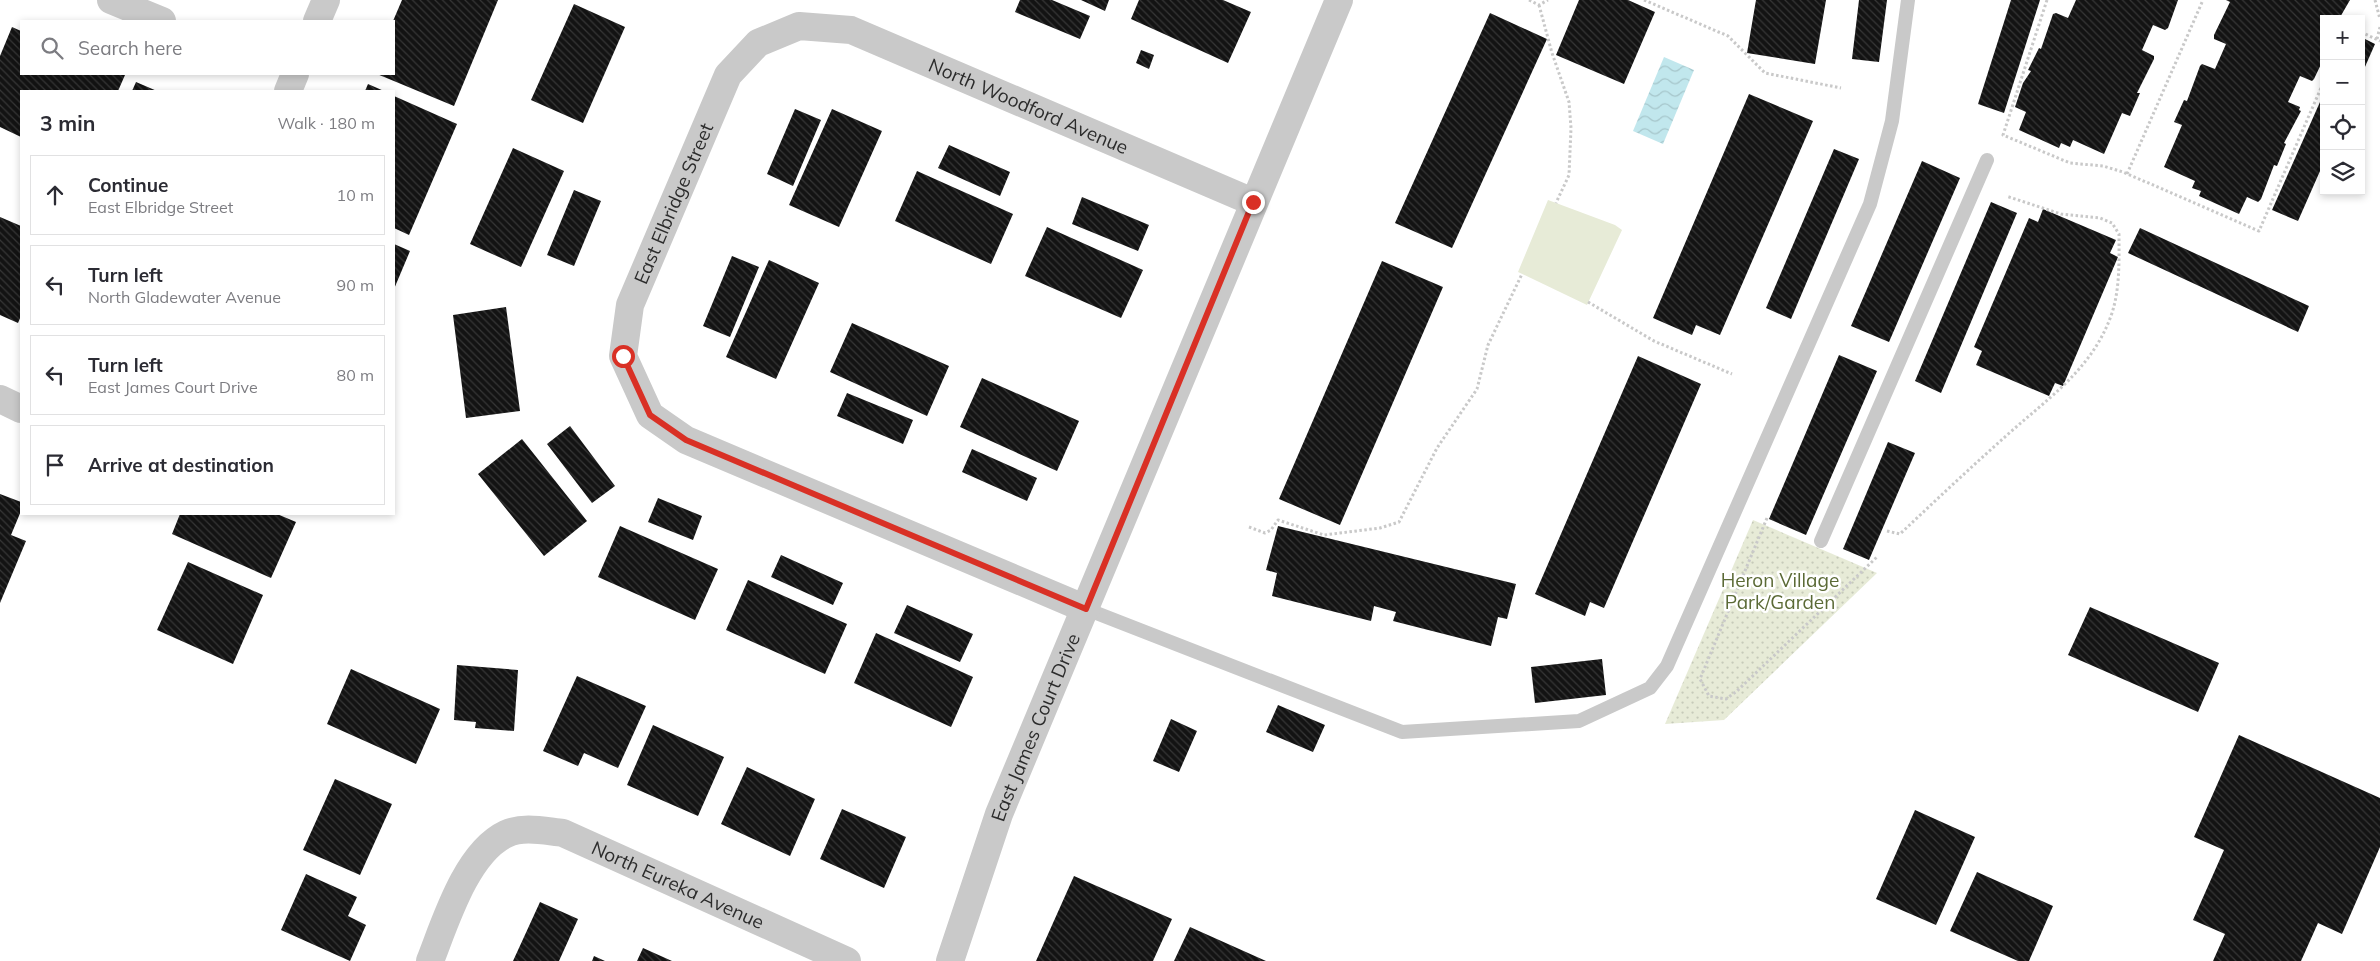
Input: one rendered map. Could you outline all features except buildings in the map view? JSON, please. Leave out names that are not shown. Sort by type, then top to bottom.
[{"type":"street","points":[[111,0],[160,20]]},
{"type":"street","points":[[317,20],[326,0]]},
{"type":"street","name":"East James Court Drive","points":[[950,961],[999,814],[1086,609],[1253,202],[1339,0]]},
{"type":"street","name":"North Woodford Avenue","points":[[799,26],[851,30],[1253,202]]},
{"type":"street","name":"East Elbridge Street","points":[[799,26],[758,43],[728,75],[630,305],[623,356],[650,415],[686,440],[1086,609]]},
{"type":"street","points":[[0,399],[20,409]]},
{"type":"street","name":"North Eureka Avenue","points":[[430,961],[462,881],[481,854],[505,834],[528,829],[563,833],[847,961]]},
{"type":"lane","points":[[1086,609],[1402,732],[1579,721],[1650,688],[1667,666],[1870,204],[1892,120],[1908,0]]},
{"type":"lane","points":[[1821,541],[1987,160]]},
{"type":"path","points":[[1529,0],[1539,5],[1552,53],[1569,102],[1572,128],[1569,175],[1556,203]]},
{"type":"path","points":[[1539,5],[1548,0]]},
{"type":"path","points":[[1644,0],[1728,36],[1765,73],[1841,88]]},
{"type":"path","points":[[2047,0],[2003,135],[2070,163],[2103,166],[2126,174],[2259,231],[2320,90]]},
{"type":"path","points":[[2126,174],[2203,0]]},
{"type":"path","points":[[2375,0],[2380,18]]},
{"type":"path","points":[[2365,34],[2379,40],[2380,27]]},
{"type":"path","points":[[1887,531],[1900,534],[2006,436],[2067,385],[2083,365],[2111,315],[2118,292],[2119,234],[2113,221],[2061,214],[2006,196]]},
{"type":"path","points":[[1249,527],[1265,533],[1271,530],[1278,520],[1324,535],[1380,528],[1398,522],[1437,448],[1476,389],[1488,345],[1522,274]]},
{"type":"path","points":[[1588,302],[1654,341],[1732,374]]},
{"type":"path","points":[[1767,518],[1700,679],[1709,696],[1726,699],[1737,691],[1877,557]]},
{"type":"green space","points":[[1548,200],[1615,225],[1622,230],[1587,305],[1518,272]]},
{"type":"green space","name":"Heron Village Park/Garden","points":[[1753,520],[1877,573],[1724,720],[1665,724]]},
{"type":"water","points":[[1664,57],[1694,70],[1663,144],[1633,131]]},
{"type":"route","points":[[623,356],[650,415],[686,440],[1086,609],[1253,202]]}]
